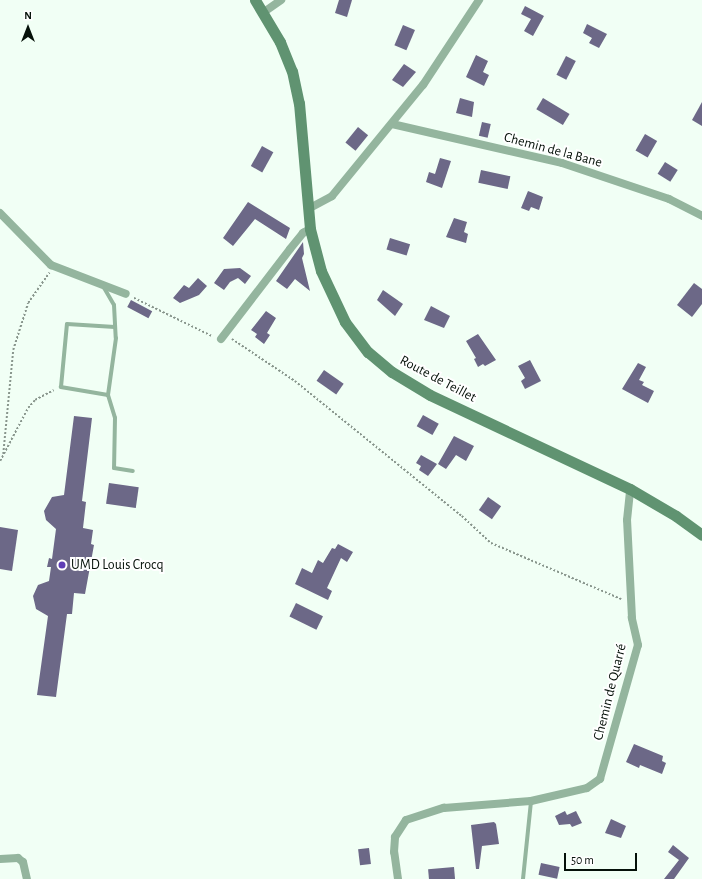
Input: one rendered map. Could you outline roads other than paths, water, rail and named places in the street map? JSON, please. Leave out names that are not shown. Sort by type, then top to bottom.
[{"type":"main road","name":"Route de Teillet","points":[[255,0],[264,12],[292,71],[299,103],[310,229],[321,271],[345,322],[368,352],[392,372],[430,395],[630,489],[676,516],[702,536]]},
{"type":"street","points":[[264,12],[281,0]]},
{"type":"street","points":[[308,209],[332,196],[424,85],[479,0]]},
{"type":"street","name":"Chemin de la Bane","points":[[392,124],[562,163],[669,199],[702,216]]},
{"type":"street","points":[[0,213],[41,257],[55,266],[126,294]]},
{"type":"street","points":[[223,337],[290,249],[310,229]]},
{"type":"street","name":"Chemin de Quarré","points":[[398,879],[394,852],[395,837],[406,820],[444,808],[531,800],[587,788],[600,779],[638,645],[631,603],[627,520],[630,489]]},
{"type":"street","points":[[0,859],[18,858],[23,862],[27,879]]},
{"type":"lane","points":[[103,285],[114,305],[115,327],[108,395],[115,418],[114,468],[133,470]]},
{"type":"lane","points":[[108,395],[61,388],[68,324],[115,327]]},
{"type":"lane","points":[[523,879],[531,800]]},
{"type":"place","name":"UMD Louis Crocq","points":[[62,565]]}]
